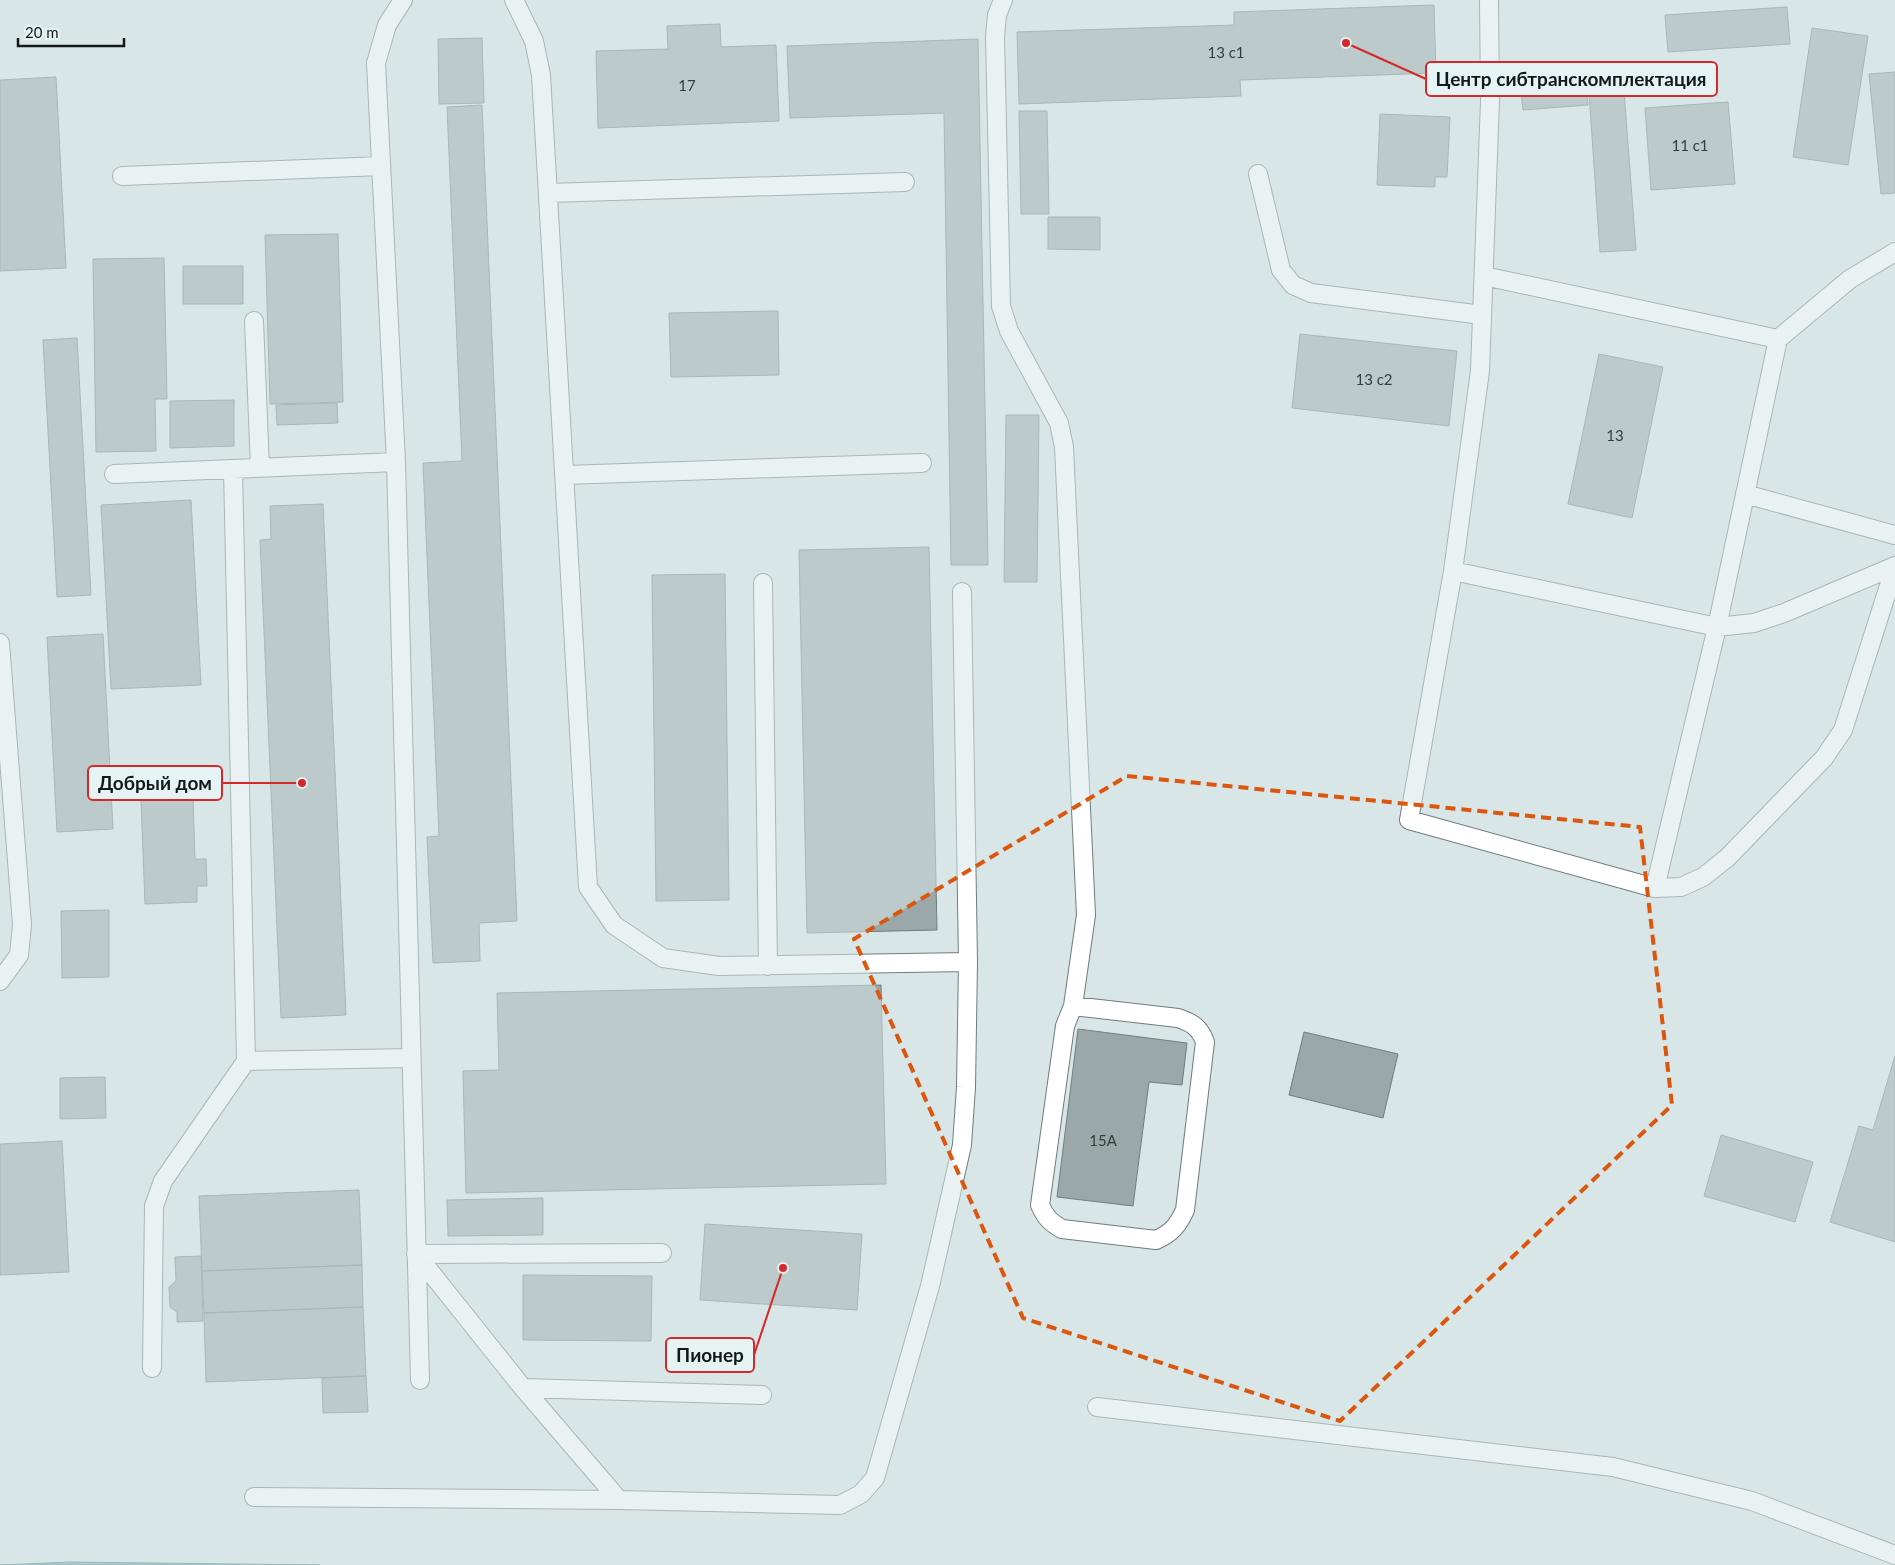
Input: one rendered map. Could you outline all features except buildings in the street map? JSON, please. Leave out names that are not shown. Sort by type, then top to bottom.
[{"type":"lane","points":[[403,0],[387,25],[376,63],[396,462],[420,1380]]},
{"type":"lane","points":[[514,0],[534,42],[541,75],[588,887],[614,925],[663,958],[718,966],[968,962]]},
{"type":"lane","points":[[1003,0],[997,15],[995,37],[1001,306],[1009,331],[1059,423],[1064,446],[1086,915],[1073,1006],[1065,1026],[1040,1204],[1044,1216],[1052,1224],[1062,1229],[1156,1240],[1178,1226],[1185,1210],[1205,1042],[1200,1030],[1190,1022],[1178,1018],[1073,1006]]},
{"type":"lane","points":[[1490,0],[1490,101],[1480,371],[1454,571],[1409,820],[1655,888],[1681,888],[1703,877],[1727,858],[1824,758],[1843,730],[1895,566]]},
{"type":"lane","points":[[122,176],[381,166]]},
{"type":"lane","points":[[1258,174],[1281,270],[1294,285],[1311,292],[1482,315]]},
{"type":"lane","points":[[548,193],[905,182]]},
{"type":"lane","points":[[1655,888],[1717,627],[1778,339],[1850,279],[1895,252]]},
{"type":"lane","points":[[1484,276],[1778,339]]},
{"type":"lane","points":[[254,321],[260,468]]},
{"type":"lane","points":[[114,474],[396,462]]},
{"type":"lane","points":[[565,475],[922,463]]},
{"type":"lane","points":[[152,1368],[154,1206],[163,1181],[246,1061],[233,469]]},
{"type":"lane","points":[[1745,494],[1895,535]]},
{"type":"lane","points":[[1454,571],[1717,627],[1754,623],[1784,613],[1895,566]]},
{"type":"lane","points":[[763,583],[768,966]]},
{"type":"lane","points":[[254,1497],[619,1500],[840,1505],[861,1494],[875,1478],[930,1286],[962,1145],[966,1087],[968,962],[962,592]]},
{"type":"lane","points":[[0,643],[22,925],[18,955],[0,980]]},
{"type":"lane","points":[[246,1061],[411,1058]]},
{"type":"lane","points":[[416,1254],[662,1253]]},
{"type":"lane","points":[[416,1254],[523,1388],[619,1500]]},
{"type":"lane","points":[[523,1388],[762,1395]]},
{"type":"lane","points":[[1097,1407],[1612,1467],[1752,1501],[1895,1555]]},
{"type":"highlighted area","points":[[1127,776],[1640,827],[1672,1105],[1340,1421],[1023,1318],[854,939]]},
{"type":"water","points":[[70,1562],[320,1565],[0,1565]]},
{"type":"place","name":"Центр сибтранскомплектация","points":[[1346,43]]},
{"type":"place","name":"Добрый дом","points":[[302,783]]},
{"type":"place","name":"Пионер","points":[[783,1268]]}]
